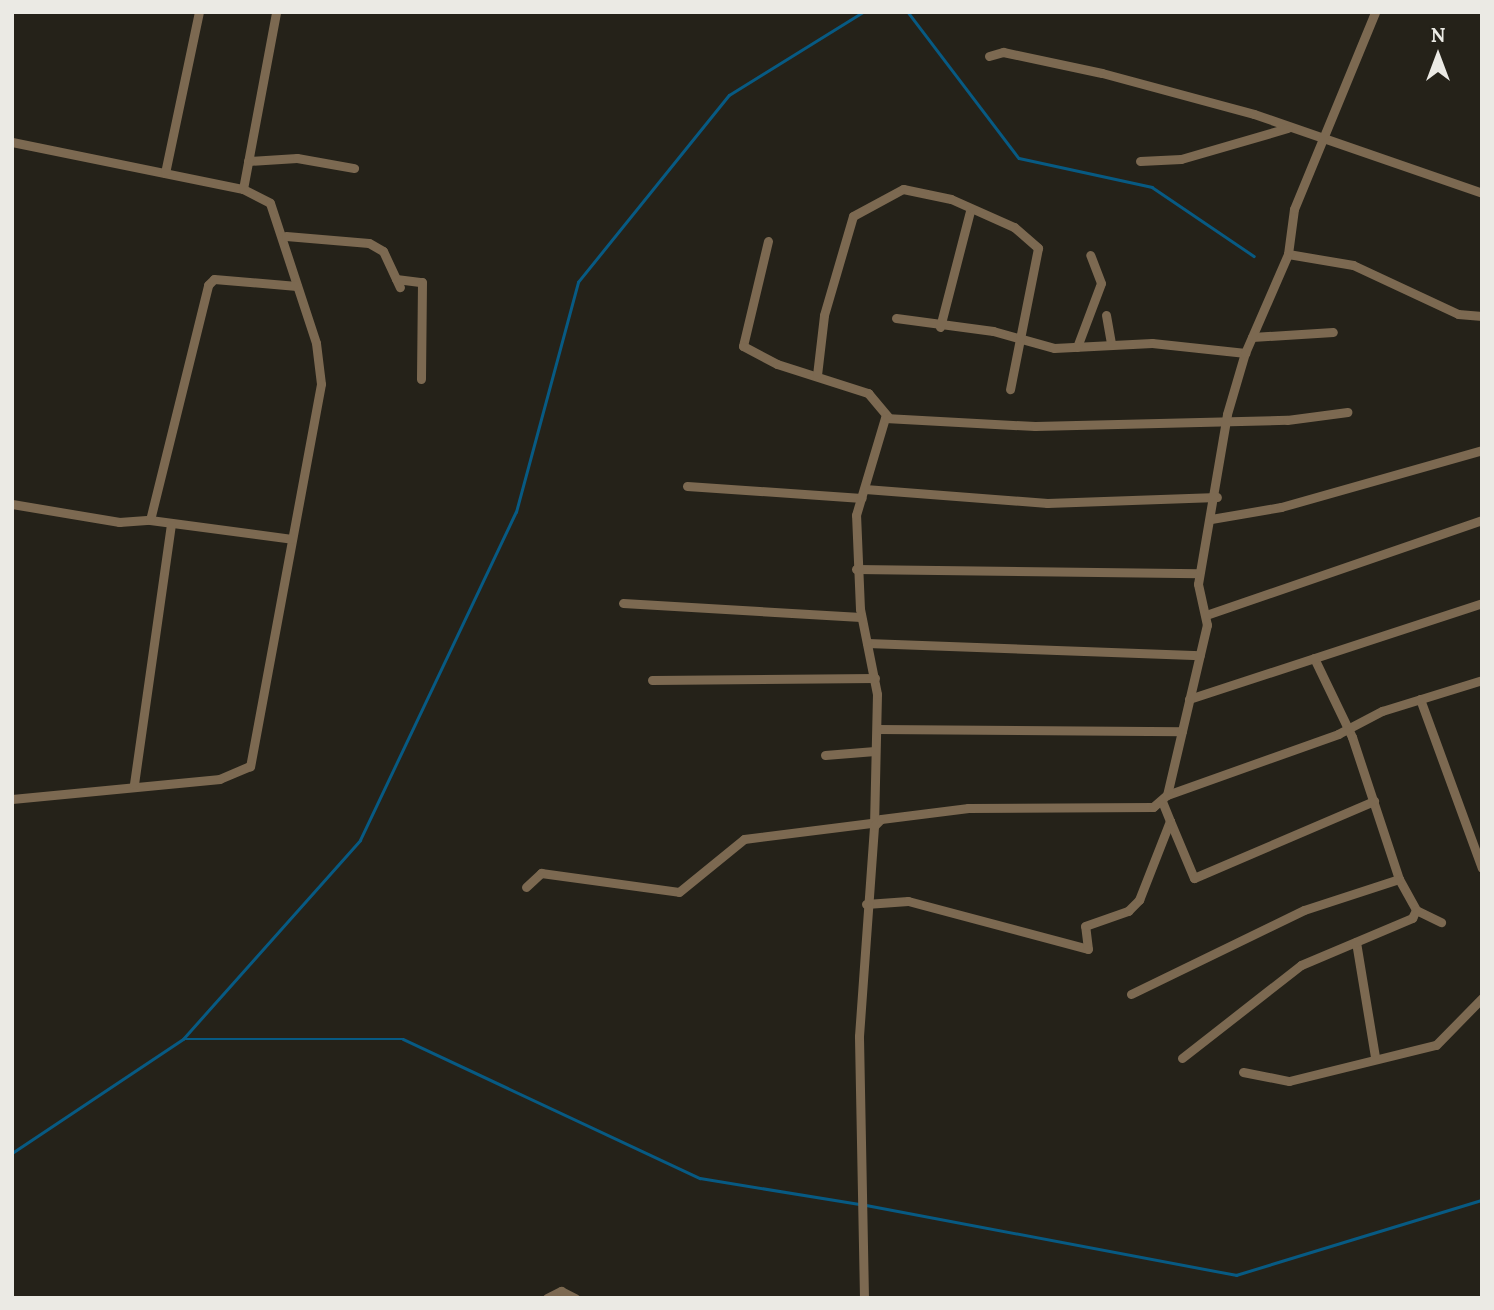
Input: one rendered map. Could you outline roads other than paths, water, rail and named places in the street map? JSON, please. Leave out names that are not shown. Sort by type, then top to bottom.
[{"type":"street","points":[[165,173],[199,12]]},
{"type":"street","points":[[243,189],[276,12]]},
{"type":"street","points":[[1374,802],[1194,878],[1170,821],[1164,798],[1200,654],[1206,615],[1199,573],[1217,497],[1225,420],[1245,353],[1288,254],[1294,209],[1329,136],[1375,12]]},
{"type":"street","points":[[989,56],[1003,52],[1102,73],[1288,128],[1329,136],[1482,193]]},
{"type":"street","points":[[1140,161],[1181,159],[1288,128]]},
{"type":"street","points":[[12,142],[89,153],[165,173],[243,189],[270,203],[286,236],[321,384],[250,766],[220,779],[134,784],[12,799]]},
{"type":"street","points":[[248,161],[297,158],[354,168]]},
{"type":"street","points":[[817,375],[824,314],[853,216],[903,188],[951,199],[970,211],[1014,227],[1038,248],[1010,389]]},
{"type":"street","points":[[940,327],[970,211]]},
{"type":"street","points":[[286,236],[369,243],[383,251],[398,283],[422,282],[421,379]]},
{"type":"street","points":[[768,242],[743,345],[868,393],[888,417],[1035,426],[1225,420],[1347,412]]},
{"type":"street","points":[[1288,254],[1353,265],[1458,314],[1482,316]]},
{"type":"street","points":[[1077,347],[1101,283],[1090,255]]},
{"type":"street","points":[[150,520],[208,285],[214,279],[297,286]]},
{"type":"street","points":[[1105,315],[1111,343]]},
{"type":"street","points":[[896,318],[940,327],[993,331],[1020,343],[1077,347],[1111,343],[1245,353]]},
{"type":"street","points":[[1252,337],[1333,332]]},
{"type":"street","points":[[864,1298],[859,1036],[877,729],[876,678],[861,617],[856,569],[863,494],[888,417]]},
{"type":"street","points":[[1211,519],[1282,507],[1482,450]]},
{"type":"street","points":[[687,486],[1047,503],[1217,497]]},
{"type":"street","points":[[12,504],[119,523],[150,520],[292,539]]},
{"type":"street","points":[[1206,615],[1482,520]]},
{"type":"street","points":[[134,784],[171,524]]},
{"type":"street","points":[[856,569],[1199,573]]},
{"type":"street","points":[[623,603],[821,620],[861,617]]},
{"type":"street","points":[[1189,699],[1482,603]]},
{"type":"street","points":[[867,643],[1200,654]]},
{"type":"street","points":[[1314,658],[1347,729],[1399,879],[1416,910],[1441,922]]},
{"type":"street","points":[[652,680],[876,678]]},
{"type":"street","points":[[526,887],[541,873],[679,892],[744,839],[872,825],[881,819],[968,808],[1153,807],[1164,798],[1420,699],[1482,680]]},
{"type":"street","points":[[1420,699],[1482,868]]},
{"type":"street","points":[[877,729],[1182,731]]},
{"type":"street","points":[[825,755],[875,751]]},
{"type":"street","points":[[866,904],[932,906],[1082,951],[1091,944],[1085,926],[1128,911],[1139,900],[1170,821]]},
{"type":"street","points":[[1131,994],[1304,910],[1399,879]]},
{"type":"street","points":[[1182,1058],[1301,965],[1412,918],[1416,910]]},
{"type":"street","points":[[1356,942],[1375,1057]]},
{"type":"street","points":[[1244,1072],[1289,1081],[1357,1068],[1375,1057],[1436,1045],[1482,998]]},
{"type":"street","points":[[547,1298],[561,1291],[575,1298]]},
{"type":"waterway","points":[[12,1153],[183,1039],[360,840],[516,512],[578,282],[729,95],[863,12]]},
{"type":"waterway","points":[[908,12],[1019,158],[1152,187],[1254,256]]},
{"type":"waterway","points":[[185,1039],[403,1039],[700,1178],[859,1204]]},
{"type":"waterway","points":[[866,1205],[1236,1275],[1482,1200]]}]
